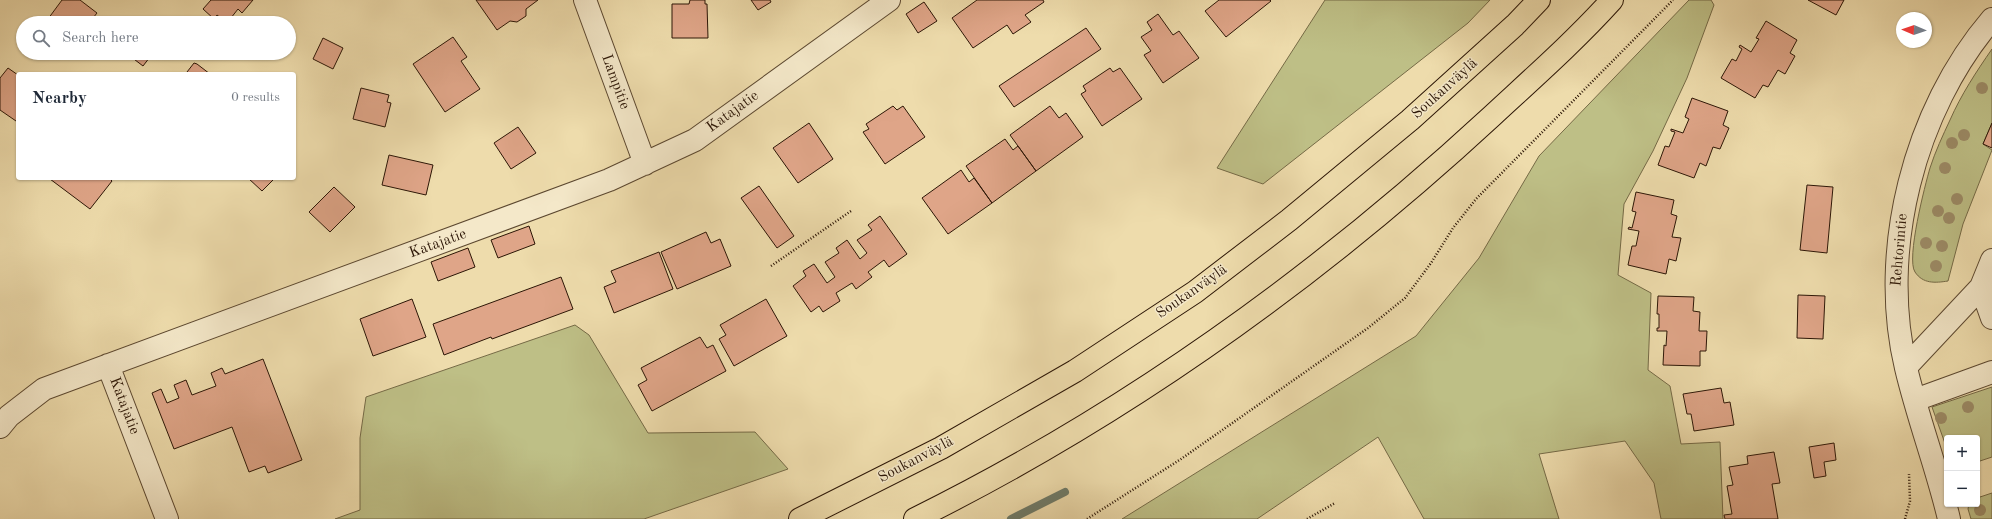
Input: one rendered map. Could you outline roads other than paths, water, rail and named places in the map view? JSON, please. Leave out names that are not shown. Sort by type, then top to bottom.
[{"type":"main road","name":"Soukanväylä","points":[[800,519],[948,444],[1075,371],[1195,292],[1289,220],[1410,120],[1515,26],[1539,0]]},
{"type":"main road","points":[[915,519],[957,498],[1081,427],[1218,339],[1334,253],[1434,169],[1552,60],[1612,0]]},
{"type":"street","name":"Lampitie","points":[[585,0],[645,164]]},
{"type":"street","name":"Katajatie","points":[[167,519],[108,365],[609,180],[645,164],[695,140],[889,0]]},
{"type":"street","name":"Rehtorintie","points":[[1949,519],[1906,367],[1898,321],[1895,279],[1908,184],[1935,108],[1979,34],[1992,19]]},
{"type":"street","points":[[1906,367],[1981,287],[1992,260]]},
{"type":"street","points":[[1981,287],[1992,318]]},
{"type":"street","points":[[0,426],[9,416],[44,389],[108,365]]},
{"type":"street","points":[[1915,400],[1992,372]]},
{"type":"waterway","points":[[1011,519],[1065,492]]}]
